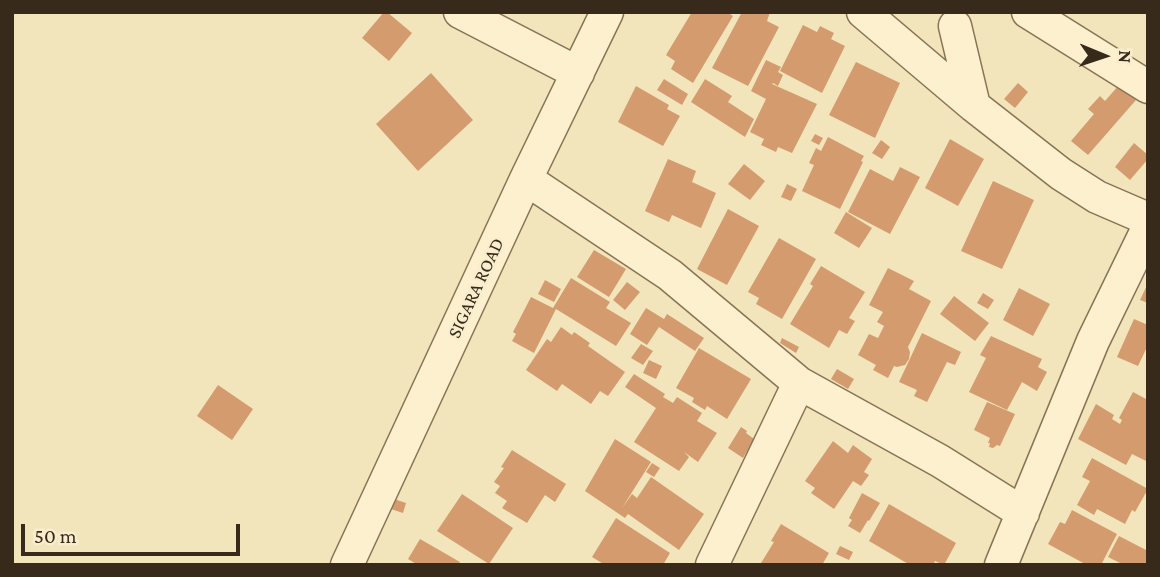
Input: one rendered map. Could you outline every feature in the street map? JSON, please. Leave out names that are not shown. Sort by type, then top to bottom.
[{"type":"street","points":[[460,12],[578,73]]},
{"type":"street","name":"SIGARA ROAD","points":[[347,565],[526,179],[607,12]]},
{"type":"street","points":[[863,12],[974,106],[1060,174],[1097,197],[1148,219]]},
{"type":"street","points":[[1028,12],[1148,87]]},
{"type":"street","points":[[916,57],[958,19]]},
{"type":"street","points":[[958,19],[974,106]]},
{"type":"street","points":[[526,179],[670,275],[799,383],[940,461],[1023,513]]},
{"type":"street","points":[[1001,565],[1093,341],[1148,228]]},
{"type":"street","points":[[712,565],[799,383]]},
{"type":"building","points":[[384,12],[412,33],[389,61],[362,38]]},
{"type":"building","points":[[692,12],[727,12],[733,16],[693,83],[671,69],[675,61],[666,55]]},
{"type":"building","points":[[742,12],[770,12],[767,21],[779,27],[748,86],[712,68]]},
{"type":"building","points":[[803,25],[817,32],[820,26],[834,33],[831,39],[845,46],[822,93],[780,71]]},
{"type":"building","points":[[766,60],[781,67],[778,72],[783,75],[778,86],[772,84],[817,104],[792,153],[778,147],[776,152],[761,145],[764,139],[750,132],[766,99],[751,91]]},
{"type":"building","points":[[856,62],[900,83],[875,138],[829,115]]},
{"type":"building","points":[[431,73],[473,120],[418,171],[376,124]]},
{"type":"building","points":[[664,79],[688,94],[682,105],[657,90]]},
{"type":"building","points":[[705,79],[732,96],[728,102],[754,119],[745,137],[691,102]]},
{"type":"building","points":[[1018,83],[1028,92],[1015,108],[1004,99]]},
{"type":"building","points":[[1119,85],[1136,100],[1088,155],[1071,141],[1094,114],[1088,109],[1100,96],[1105,101]]},
{"type":"building","points":[[636,86],[669,105],[667,109],[680,116],[663,146],[618,122]]},
{"type":"building","points":[[815,134],[823,138],[819,145],[811,141]]},
{"type":"building","points":[[828,137],[864,156],[840,209],[802,191],[814,165],[809,163],[816,148],[821,151]]},
{"type":"building","points":[[950,139],[984,159],[958,206],[925,188]]},
{"type":"building","points":[[881,140],[890,147],[882,159],[872,153]]},
{"type":"building","points":[[1134,143],[1148,155],[1148,159],[1130,180],[1115,167]]},
{"type":"building","points":[[668,159],[696,171],[692,182],[716,193],[701,228],[672,215],[669,222],[645,211]]},
{"type":"building","points":[[744,164],[765,181],[750,200],[728,184]]},
{"type":"building","points":[[900,167],[920,177],[890,234],[848,212],[870,169],[893,181]]},
{"type":"building","points":[[993,181],[1034,200],[1002,269],[961,251]]},
{"type":"building","points":[[787,184],[797,189],[791,201],[781,197]]},
{"type":"building","points":[[728,209],[759,226],[727,285],[697,269]]},
{"type":"building","points":[[846,212],[872,228],[859,248],[834,233]]},
{"type":"building","points":[[779,238],[816,259],[782,319],[756,304],[759,298],[748,292]]},
{"type":"building","points":[[594,250],[626,269],[609,297],[577,277]]},
{"type":"building","points":[[821,266],[865,292],[849,318],[855,321],[847,334],[839,330],[829,348],[790,324],[813,286],[810,284]]},
{"type":"building","points":[[888,268],[914,281],[909,289],[931,301],[908,347],[909,359],[905,365],[894,366],[888,378],[873,370],[876,365],[858,355],[869,334],[878,338],[884,326],[877,322],[883,312],[869,305]]},
{"type":"building","points":[[571,278],[610,302],[606,308],[631,323],[616,346],[556,309],[534,353],[512,341],[516,334],[513,332],[531,297],[553,308]]},
{"type":"building","points":[[545,280],[561,289],[554,302],[538,294]]},
{"type":"building","points":[[627,282],[640,292],[625,310],[613,300]]},
{"type":"building","points":[[1148,283],[1148,303],[1140,300]]},
{"type":"building","points":[[1019,288],[1050,304],[1033,336],[1003,320]]},
{"type":"building","points":[[983,293],[994,300],[988,309],[977,303]]},
{"type":"building","points":[[954,296],[989,323],[975,341],[940,314]]},
{"type":"building","points":[[646,308],[664,319],[667,314],[704,338],[695,351],[659,327],[647,345],[630,334]]},
{"type":"building","points":[[1134,319],[1148,325],[1148,345],[1138,366],[1117,357]]},
{"type":"building","points":[[561,327],[590,343],[588,346],[625,372],[608,396],[600,391],[591,404],[562,384],[557,391],[526,370],[547,339],[551,342]]},
{"type":"building","points":[[922,333],[961,352],[955,365],[947,362],[927,402],[914,396],[917,390],[899,382]]},
{"type":"building","points":[[991,336],[1042,359],[1038,367],[1047,372],[1037,391],[1022,382],[1007,410],[969,392],[986,358],[980,355]]},
{"type":"building","points":[[782,338],[799,347],[796,353],[780,343]]},
{"type":"building","points":[[641,344],[653,351],[643,365],[631,358]]},
{"type":"building","points":[[699,348],[751,379],[727,419],[707,406],[705,410],[692,402],[694,398],[676,388]]},
{"type":"building","points":[[649,360],[662,366],[656,379],[643,373]]},
{"type":"building","points":[[837,369],[854,379],[848,389],[831,379]]},
{"type":"building","points":[[634,374],[665,394],[663,397],[673,403],[677,397],[702,413],[697,421],[717,433],[698,462],[684,452],[689,457],[679,471],[634,442],[656,408],[625,387]]},
{"type":"building","points":[[218,385],[253,409],[232,440],[197,416]]},
{"type":"building","points":[[1133,392],[1148,400],[1148,462],[1132,454],[1126,465],[1078,439],[1096,404],[1114,415],[1112,419],[1120,424],[1122,420],[1119,418]]},
{"type":"building","points":[[987,402],[1015,414],[1000,446],[993,448],[989,447],[990,438],[974,430]]},
{"type":"building","points":[[741,427],[754,439],[743,458],[728,448]]},
{"type":"building","points":[[615,439],[651,462],[622,508],[632,494],[637,498],[651,477],[704,514],[679,550],[628,514],[625,518],[585,491]]},
{"type":"building","points":[[833,441],[848,453],[853,445],[872,459],[864,472],[869,475],[861,486],[853,481],[834,509],[811,493],[815,488],[805,481]]},
{"type":"building","points":[[512,450],[566,484],[555,502],[545,495],[527,523],[502,508],[507,501],[495,493],[500,486],[494,482]]},
{"type":"building","points":[[1092,458],[1148,489],[1125,524],[1097,509],[1094,515],[1077,505],[1090,481],[1082,477]]},
{"type":"building","points":[[652,463],[660,468],[654,477],[646,472]]},
{"type":"building","points":[[862,493],[880,503],[860,533],[848,526],[852,520],[849,518]]},
{"type":"building","points":[[462,494],[513,528],[489,564],[437,531]]},
{"type":"building","points":[[394,499],[406,503],[403,513],[391,509]]},
{"type":"building","points":[[889,504],[956,543],[944,565],[935,561],[933,565],[910,565],[869,541]]},
{"type":"building","points":[[1072,510],[1117,534],[1101,565],[1087,565],[1048,544],[1060,522],[1065,524]]},
{"type":"building","points":[[616,518],[670,553],[663,565],[605,565],[592,557]]},
{"type":"building","points":[[781,524],[829,553],[822,565],[761,563]]},
{"type":"building","points":[[1119,536],[1148,551],[1145,565],[1124,565],[1108,557]]},
{"type":"building","points":[[420,539],[460,562],[458,565],[418,565],[408,559]]},
{"type":"building","points":[[840,546],[853,552],[849,560],[836,554]]}]
